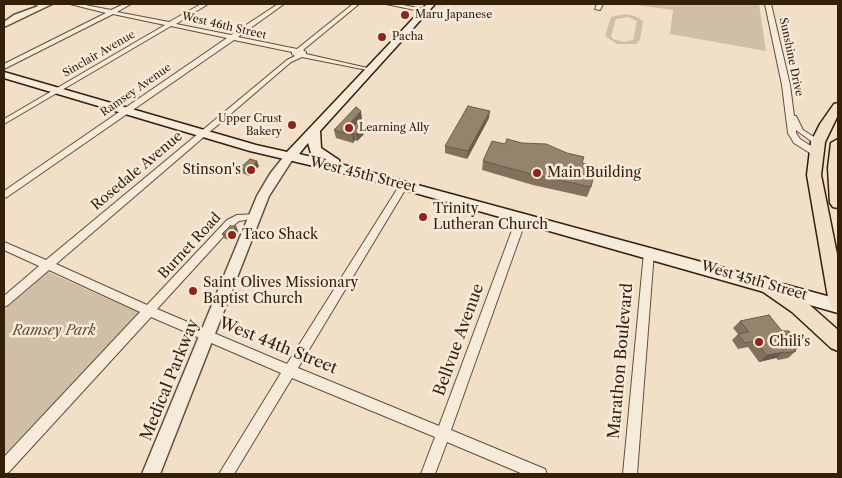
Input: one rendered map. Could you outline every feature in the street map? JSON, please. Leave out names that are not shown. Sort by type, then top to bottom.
[{"type":"main road","points":[[289,158],[428,7]]},
{"type":"main road","name":"West 45th Street","points":[[4,75],[289,158],[349,170],[838,304]]},
{"type":"main road","points":[[838,107],[826,124],[817,148],[814,176],[838,304]]},
{"type":"main road","points":[[314,132],[314,146],[318,154],[349,170]]},
{"type":"main road","points":[[838,143],[835,158],[838,203]]},
{"type":"main road","points":[[817,148],[835,158]]},
{"type":"main road","points":[[765,284],[798,306],[838,342]]},
{"type":"street","points":[[4,25],[43,4]]},
{"type":"street","name":"West 46th Street","points":[[73,4],[170,24],[370,70]]},
{"type":"street","points":[[4,67],[128,4]]},
{"type":"street","name":"Sinclair Avenue","points":[[4,122],[205,4]]},
{"type":"street","name":"Ramsey Avenue","points":[[4,195],[281,4]]},
{"type":"street","name":"Rosedale Avenue","points":[[4,302],[356,4]]},
{"type":"street","points":[[389,4],[428,7]]},
{"type":"street","name":"Sunshine Drive","points":[[768,4],[786,85],[791,115],[790,125],[794,138],[817,148]]},
{"type":"street","points":[[255,216],[268,186],[289,158]]},
{"type":"street","points":[[226,474],[404,185]]},
{"type":"street","name":"Burnet Road","points":[[4,467],[230,223],[237,218],[255,216]]},
{"type":"street","name":"Medical Parkway","points":[[151,474],[255,216]]},
{"type":"street","name":"Bellvue Avenue","points":[[428,474],[522,217]]},
{"type":"street","name":"West 44th Street","points":[[4,246],[207,336],[540,474]]},
{"type":"street","name":"Marathon Boulevard","points":[[628,474],[649,252]]},
{"type":"green space","points":[[629,4],[759,4],[766,51],[670,34],[673,10]]},
{"type":"green space","points":[[625,14],[635,16],[643,21],[640,40],[636,44],[617,44],[605,36],[611,17]],"holes":[[[628,17],[637,21],[633,40],[624,42],[613,39],[611,36],[616,19]]]},
{"type":"green space","name":"Ramsey Park","points":[[48,272],[140,313],[4,455],[4,310]]},
{"type":"building","points":[[468,106],[490,111],[468,151],[445,146]]},
{"type":"building","points":[[356,107],[361,111],[350,123],[363,127],[356,134],[352,135],[334,130]]},
{"type":"building","name":"Main Building","points":[[507,139],[522,143],[546,144],[567,153],[584,157],[582,163],[596,166],[591,187],[483,161],[492,141],[505,144]]},
{"type":"building","points":[[250,159],[257,161],[248,171],[240,168]]},
{"type":"building","points":[[230,226],[236,226],[232,235],[222,234]]},
{"type":"building","points":[[769,315],[782,331],[789,331],[794,338],[790,340],[797,349],[794,349],[796,351],[767,355],[755,341],[745,343],[738,334],[749,332],[740,321]]},
{"type":"place","name":"Maru Japanese","points":[[405,15]]},
{"type":"place","name":"Pacha","points":[[382,37]]},
{"type":"place","name":"Upper Crust Bakery","points":[[292,125]]},
{"type":"place","name":"Learning Ally","points":[[349,128]]},
{"type":"place","name":"Stinson's","points":[[251,170]]},
{"type":"place","name":"Main Building","points":[[537,173]]},
{"type":"place","name":"Trinity Lutheran Church","points":[[423,217]]},
{"type":"place","name":"Taco Shack","points":[[232,235]]},
{"type":"place","name":"Saint Olives Missionary Baptist Church","points":[[193,291]]},
{"type":"place","name":"Chili's","points":[[759,342]]}]
